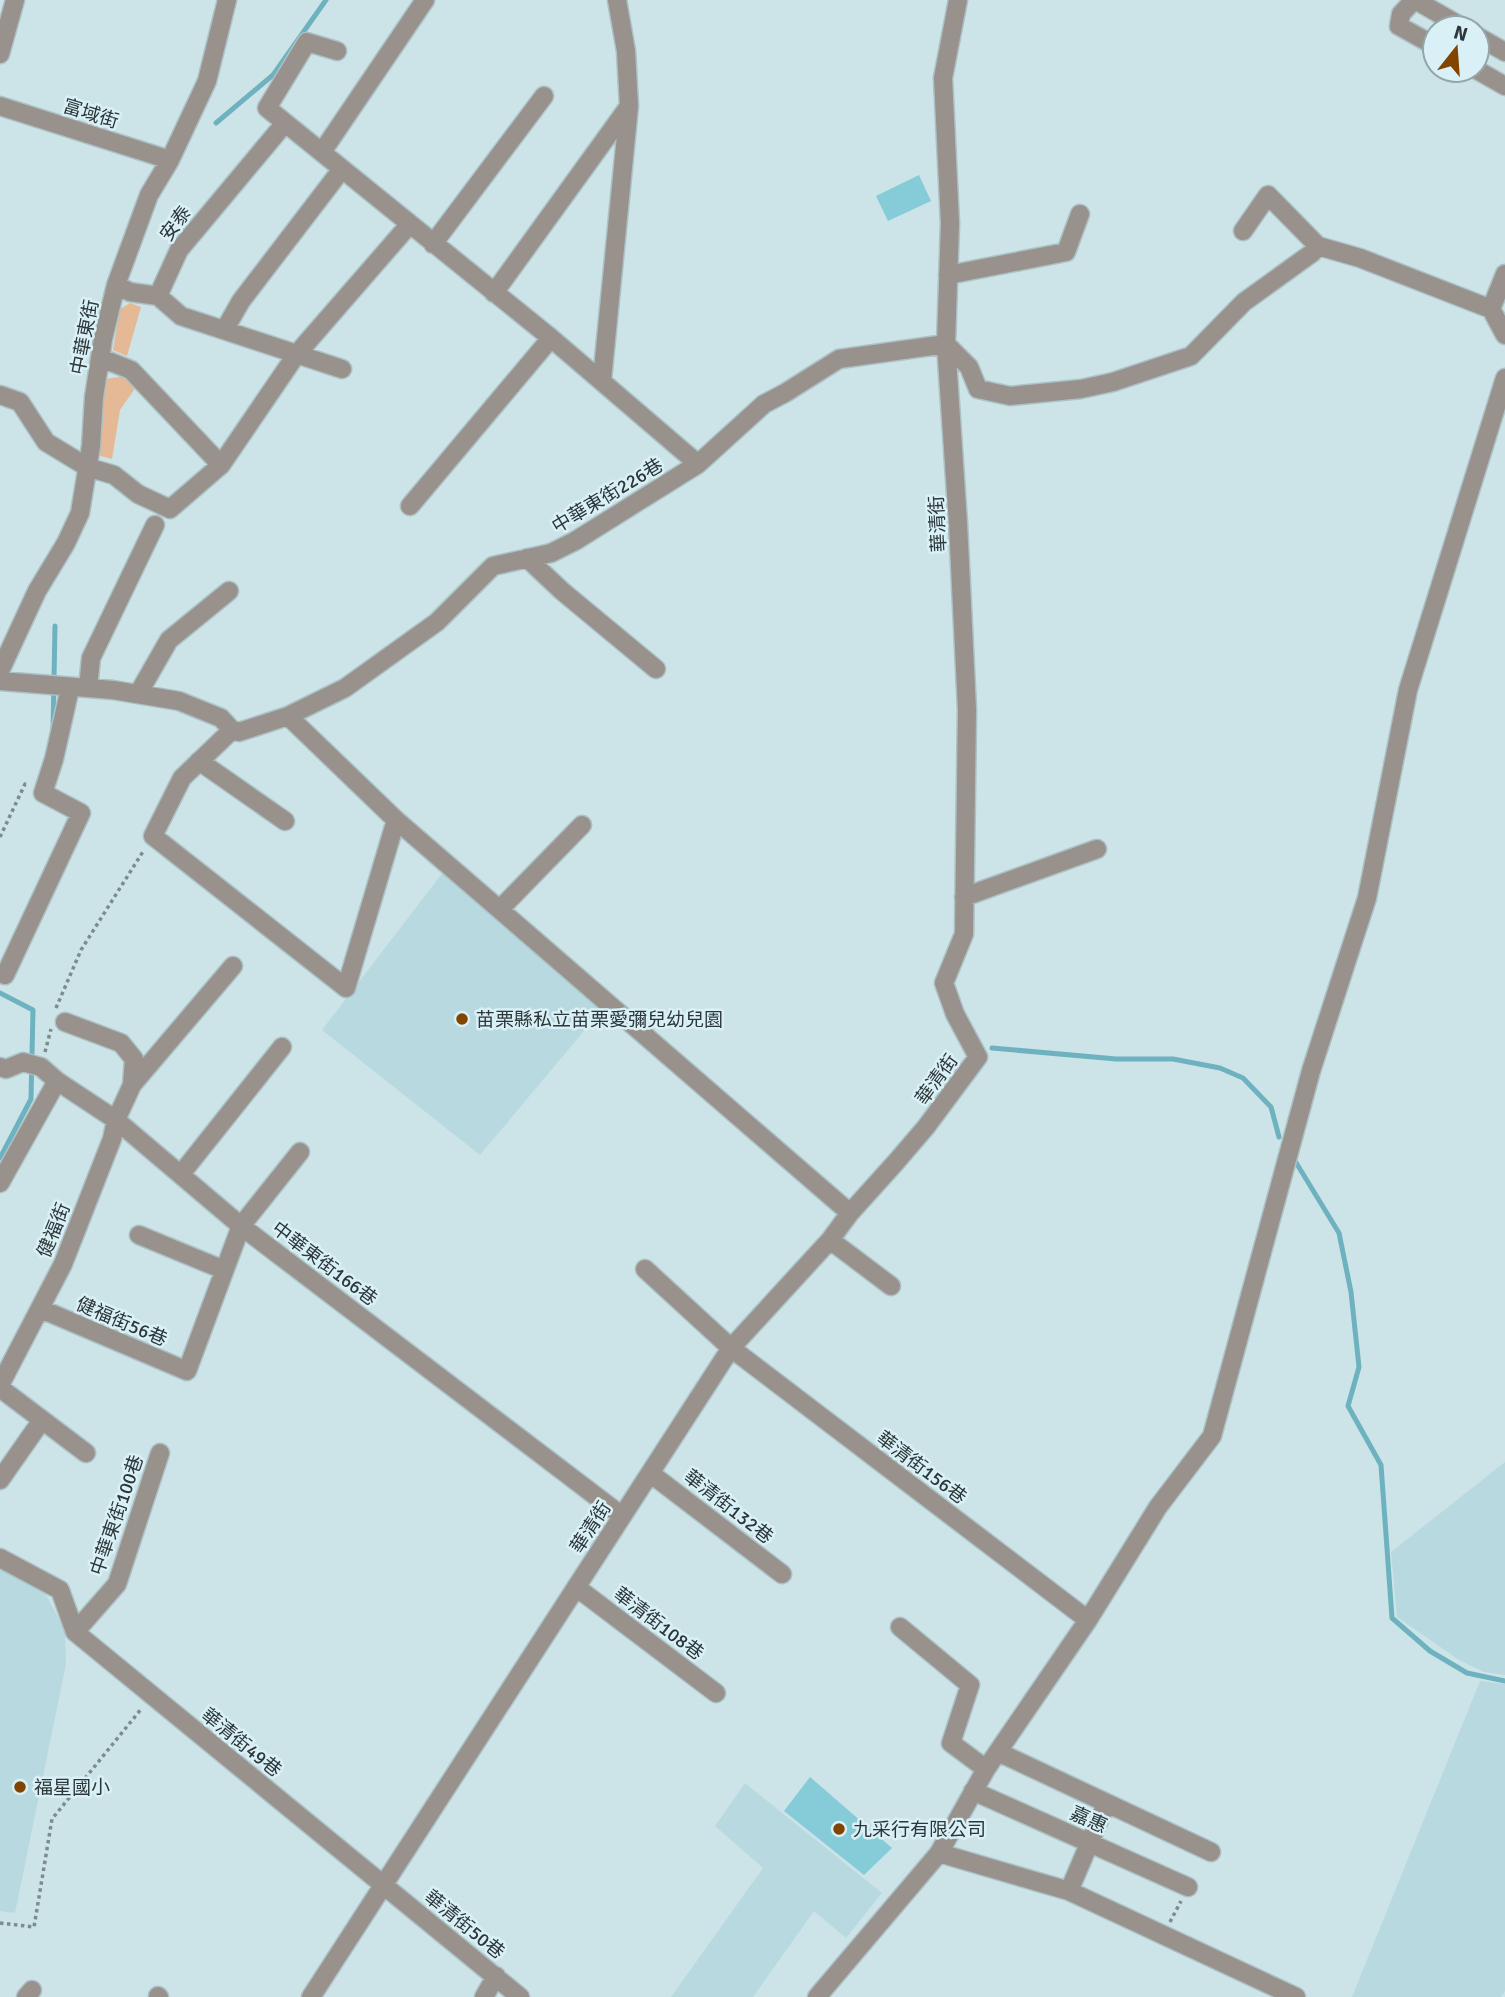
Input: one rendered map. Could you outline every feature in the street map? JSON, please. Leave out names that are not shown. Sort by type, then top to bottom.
[{"type":"street","points":[[0,54],[15,0]]},
{"type":"street","points":[[321,152],[425,0]]},
{"type":"street","points":[[602,380],[629,106],[626,51],[617,0]]},
{"type":"street","name":"華清街","points":[[311,1997],[731,1348],[830,1240],[850,1213],[926,1127],[978,1057],[955,1014],[944,983],[964,934],[967,710],[946,344],[950,223],[943,78],[958,0]]},
{"type":"street","points":[[1421,38],[1399,26],[1401,14],[1414,0],[1439,14]]},
{"type":"street","name":"中華東街","points":[[0,671],[37,591],[66,543],[80,513],[91,446],[94,397],[103,339],[116,285],[149,195],[170,160],[207,81],[225,7]]},
{"type":"street","points":[[337,51],[307,42],[267,108],[602,380],[698,464]]},
{"type":"street","points":[[433,244],[544,96]]},
{"type":"street","name":"富域街","points":[[0,106],[170,160]]},
{"type":"street","points":[[494,293],[629,106]]},
{"type":"street","name":"安泰","points":[[158,296],[179,250],[285,123]]},
{"type":"street","points":[[225,329],[241,301],[342,169]]},
{"type":"street","points":[[1243,230],[1268,195],[1318,246],[1360,258],[1491,309],[1505,335]]},
{"type":"street","points":[[948,275],[1066,252],[1080,214]]},
{"type":"street","points":[[0,395],[20,402],[46,442],[87,467],[114,475],[138,494],[170,509],[221,465],[296,355],[409,225]]},
{"type":"street","points":[[946,344],[969,367],[978,389],[1010,396],[1081,390],[1113,383],[1191,356],[1244,302],[1318,246]]},
{"type":"street","points":[[1491,309],[1505,274]]},
{"type":"street","points":[[116,285],[130,292],[158,296],[181,316],[342,369]]},
{"type":"street","points":[[410,506],[551,338]]},
{"type":"street","name":"中華東街226巷","points":[[232,730],[239,732],[288,716],[345,688],[437,622],[493,566],[551,553],[575,541],[698,464],[764,404],[839,359],[946,344]]},
{"type":"street","points":[[101,358],[131,370],[221,465]]},
{"type":"street","points":[[817,1997],[939,1853],[986,1769],[1088,1619],[1158,1507],[1212,1436],[1311,1071],[1367,898],[1408,690],[1505,378]]},
{"type":"street","points":[[5,975],[81,813],[43,793],[74,688],[155,525]]},
{"type":"street","points":[[527,558],[656,669]]},
{"type":"street","points":[[138,694],[169,640],[229,591]]},
{"type":"street","points":[[0,681],[138,694],[179,701],[221,718],[232,730],[182,778],[153,836],[346,988],[396,820]]},
{"type":"street","points":[[288,716],[396,820],[850,1213]]},
{"type":"street","points":[[199,761],[285,821]]},
{"type":"street","points":[[500,909],[582,825]]},
{"type":"street","points":[[964,897],[1097,849]]},
{"type":"street","name":"健福街","points":[[0,1386],[63,1264],[112,1139],[116,1120],[132,1085],[233,966]]},
{"type":"street","points":[[57,1021],[121,1043],[134,1059],[132,1085]]},
{"type":"street","points":[[181,1174],[282,1046]]},
{"type":"street","points":[[0,1067],[6,1069],[32,1065]]},
{"type":"street","name":"中華東街166巷","points":[[32,1065],[116,1120],[241,1226],[622,1516]]},
{"type":"street","points":[[0,1183],[57,1081]]},
{"type":"street","points":[[139,1235],[224,1270],[241,1226],[300,1152]]},
{"type":"street","points":[[830,1240],[891,1286]]},
{"type":"street","name":"華清街156巷","points":[[645,1269],[731,1348],[1088,1619]]},
{"type":"street","name":"健福街56巷","points":[[41,1309],[187,1371],[224,1270]]},
{"type":"street","points":[[0,1386],[86,1453]]},
{"type":"street","points":[[0,1480],[43,1420]]},
{"type":"street","name":"中華東街100巷","points":[[75,1632],[117,1584],[160,1453]]},
{"type":"street","name":"華清街132巷","points":[[650,1473],[782,1573]]},
{"type":"street","points":[[0,1558],[60,1590],[75,1632]]},
{"type":"street","name":"華清街108巷","points":[[576,1587],[716,1693]]},
{"type":"street","points":[[900,1627],[970,1685],[951,1743],[986,1769]]},
{"type":"street","name":"華清街49巷","points":[[75,1632],[383,1885]]},
{"type":"street","name":"嘉惠","points":[[998,1752],[1211,1852]]},
{"type":"street","name":"嘉惠","points":[[974,1791],[1188,1887]]},
{"type":"street","points":[[1069,1891],[1106,1804]]},
{"type":"street","points":[[939,1853],[1069,1891],[1164,1935],[1277,1993],[1296,1997]]},
{"type":"street","name":"華清街50巷","points":[[383,1885],[520,1997]]},
{"type":"street","points":[[484,1997],[496,1976]]},
{"type":"path","points":[[0,837],[25,784],[43,793]]},
{"type":"path","points":[[32,1065],[57,1021],[58,1001],[81,950],[153,836]]},
{"type":"path","points":[[0,1923],[34,1927],[52,1819],[152,1696]]},
{"type":"path","points":[[1164,1935],[1188,1887]]},
{"type":"shaded area","points":[[130,303],[141,307],[127,356],[113,350],[120,309]]},
{"type":"shaded area","points":[[125,376],[138,384],[120,410],[112,459],[96,455],[105,379]]},
{"type":"shaded area","name":"苗栗縣私立苗栗愛彌兒幼兒園","points":[[444,871],[604,1007],[480,1155],[322,1030]]},
{"type":"shaded area","points":[[1505,1462],[1505,1675],[1484,1672],[1459,1660],[1397,1617],[1391,1552]]},
{"type":"shaded area","name":"福星國小","points":[[0,1564],[39,1581],[65,1631],[66,1664],[15,1913],[0,1911]]},
{"type":"shaded area","points":[[1480,1681],[1505,1684],[1505,1991],[1501,1997],[1352,1997]]},
{"type":"shaded area","points":[[745,1783],[882,1893],[846,1938],[814,1911],[753,1997],[671,1997],[763,1868],[715,1826]]},
{"type":"building","points":[[919,175],[931,201],[888,221],[876,196]]},
{"type":"building","name":"九采行有限公司","points":[[810,1777],[892,1848],[864,1875],[784,1811]]},
{"type":"waterway","points":[[216,123],[273,75],[326,0]]},
{"type":"waterway","points":[[53,731],[55,626]]},
{"type":"waterway","points":[[0,993],[33,1010],[31,1099],[0,1158]]},
{"type":"waterway","points":[[992,1048],[1116,1059],[1173,1059],[1220,1068],[1243,1078],[1271,1107],[1279,1137]]},
{"type":"waterway","points":[[1292,1156],[1339,1233],[1351,1292],[1359,1367],[1348,1406],[1381,1465],[1392,1618],[1430,1651],[1467,1673],[1505,1681]]},
{"type":"place","name":"苗栗縣私立苗栗愛彌兒幼兒園","points":[[462,1019]]},
{"type":"place","name":"福星國小","points":[[20,1787]]},
{"type":"place","name":"九采行有限公司","points":[[839,1829]]}]
